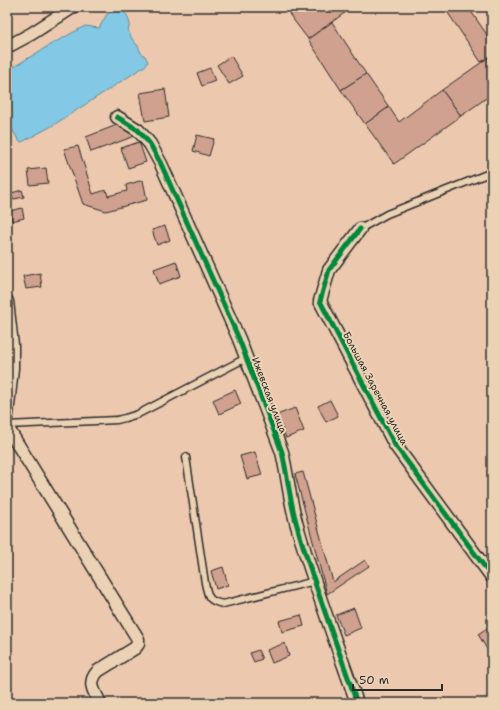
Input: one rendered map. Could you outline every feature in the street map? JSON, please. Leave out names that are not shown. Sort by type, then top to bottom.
[{"type":"street","points":[[7,47],[31,34],[73,7]]},
{"type":"street","name":"Ижевская улица","points":[[117,117],[138,130],[150,144],[246,358],[282,452],[296,522],[314,582],[357,703]]},
{"type":"street","name":"Большая Заречная улица","points":[[360,229],[329,270],[320,301],[395,445],[492,577]]},
{"type":"street","points":[[7,301],[12,345],[12,368],[7,415]]},
{"type":"street","points":[[7,426],[138,639],[138,644],[135,648],[94,675],[92,685],[100,703]]},
{"type":"lane","points":[[360,229],[387,214],[492,172]]},
{"type":"lane","points":[[7,426],[117,420],[125,418],[138,414],[246,358]]},
{"type":"lane","points":[[186,457],[207,595],[214,602],[223,604],[314,582]]},
{"type":"shaded area","points":[[492,691],[492,703],[476,703]]},
{"type":"water","points":[[120,8],[127,15],[130,24],[128,30],[132,39],[148,62],[145,66],[52,126],[22,142],[19,141],[7,118],[7,71],[85,26],[99,28],[107,14]]},
{"type":"building","points":[[299,7],[353,7],[308,39],[289,14]]},
{"type":"building","points":[[451,7],[468,7],[492,42],[492,55],[481,62],[446,10]]},
{"type":"building","points":[[332,22],[366,74],[341,90],[308,39]]},
{"type":"building","points":[[492,55],[492,94],[461,116],[442,90]]},
{"type":"building","points":[[231,56],[243,76],[229,84],[217,65]]},
{"type":"building","points":[[210,68],[215,81],[202,86],[197,73]]},
{"type":"building","points":[[366,74],[389,107],[365,124],[341,90]]},
{"type":"building","points":[[165,89],[169,117],[145,121],[140,93]]},
{"type":"building","points":[[442,90],[461,116],[394,164],[365,124],[389,107],[399,122]]},
{"type":"building","points":[[122,123],[135,136],[91,152],[86,137]]},
{"type":"building","points":[[197,135],[214,139],[209,156],[193,151]]},
{"type":"building","points":[[139,142],[146,162],[128,168],[121,148]]},
{"type":"building","points":[[78,146],[93,194],[106,190],[108,196],[127,191],[126,185],[143,180],[147,200],[106,211],[83,204],[64,149]]},
{"type":"building","points":[[46,168],[48,183],[30,185],[28,170]]},
{"type":"building","points":[[22,190],[24,197],[9,200],[8,194]]},
{"type":"building","points":[[22,208],[24,218],[12,221],[10,211]]},
{"type":"building","points":[[165,226],[170,240],[157,245],[152,230]]},
{"type":"building","points":[[176,261],[181,276],[159,284],[154,269]]},
{"type":"building","points":[[40,273],[42,287],[26,289],[23,276]]},
{"type":"building","points":[[235,390],[241,404],[219,414],[213,400]]},
{"type":"building","points":[[330,400],[338,416],[326,422],[318,406]]},
{"type":"building","points":[[295,408],[304,431],[286,438],[277,415]]},
{"type":"building","points":[[255,452],[262,475],[247,479],[240,456]]},
{"type":"building","points":[[303,472],[333,582],[365,560],[369,566],[327,594],[295,474]]},
{"type":"building","points":[[223,567],[228,585],[216,589],[211,571]]},
{"type":"building","points":[[354,608],[361,628],[344,635],[336,615]]},
{"type":"building","points":[[301,615],[304,626],[282,632],[279,621]]},
{"type":"building","points":[[490,626],[492,629],[492,648],[488,651],[478,634]]},
{"type":"building","points":[[285,643],[289,656],[272,663],[267,650]]},
{"type":"building","points":[[258,650],[262,659],[254,662],[250,653]]},
{"type":"cycle path","points":[[117,117],[138,130],[150,144],[161,164],[239,339],[282,452],[298,529],[319,595],[357,703]]},
{"type":"cycle path","points":[[360,229],[329,270],[320,301],[395,445],[492,577]]}]
